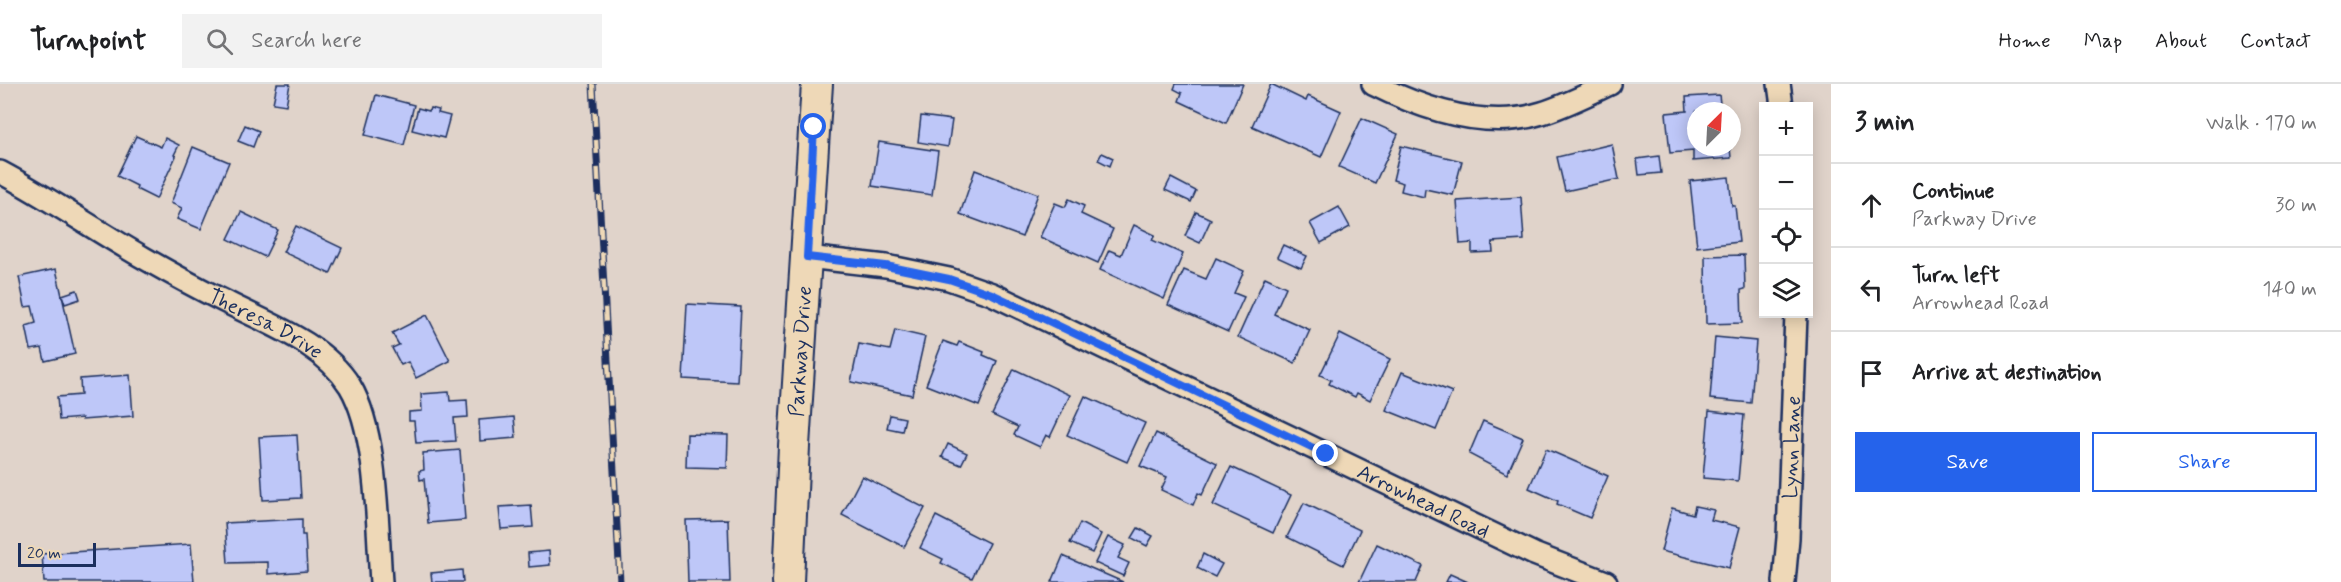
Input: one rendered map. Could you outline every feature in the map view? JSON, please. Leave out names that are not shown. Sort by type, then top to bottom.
[{"type":"street","name":"Parkway Drive","points":[[789,582],[794,446],[817,84]]},
{"type":"street","points":[[1373,84],[1430,108],[1461,116],[1506,119],[1541,114],[1610,84]]},
{"type":"street","points":[[1779,84],[1781,102]]},
{"type":"street","name":"Theresa Drive","points":[[0,172],[94,230],[185,282],[294,336],[316,350],[339,371],[351,388],[362,414],[370,446],[381,582]]},
{"type":"street","name":"Arrowhead Road","points":[[807,257],[897,268],[949,279],[992,294],[1534,554],[1606,582]]},
{"type":"street","name":"Lynn Lane","points":[[1784,582],[1791,469],[1796,318]]},
{"type":"building","points":[[277,84],[290,84],[286,105],[273,103]]},
{"type":"building","points":[[1176,84],[1243,84],[1226,123],[1179,101],[1182,93],[1174,89]]},
{"type":"building","points":[[1271,84],[1306,101],[1308,96],[1341,111],[1321,157],[1252,126]]},
{"type":"building","points":[[376,95],[414,105],[404,145],[365,135]]},
{"type":"building","points":[[1719,95],[1720,102],[1687,102],[1687,111],[1686,97]]},
{"type":"building","points":[[418,108],[429,111],[430,108],[439,110],[438,113],[450,116],[444,138],[412,130]]},
{"type":"building","points":[[1687,111],[1687,152],[1670,153],[1666,113]]},
{"type":"building","points":[[921,116],[952,120],[948,147],[918,142]]},
{"type":"building","points":[[1362,118],[1398,134],[1375,183],[1339,167]]},
{"type":"building","points":[[245,125],[259,131],[253,147],[238,141]]},
{"type":"building","points":[[136,136],[161,147],[165,138],[179,145],[156,199],[117,176]]},
{"type":"building","points":[[879,142],[938,151],[932,195],[872,186]]},
{"type":"building","points":[[1612,144],[1619,179],[1565,191],[1557,157]]},
{"type":"building","points":[[1401,146],[1462,161],[1453,195],[1425,189],[1424,197],[1401,191],[1403,183],[1393,180]]},
{"type":"building","points":[[193,147],[229,162],[201,229],[177,219],[182,208],[171,203]]},
{"type":"building","points":[[1102,153],[1113,158],[1110,166],[1098,160]]},
{"type":"building","points":[[1659,156],[1661,173],[1639,175],[1637,159]]},
{"type":"building","points":[[1693,156],[1731,156],[1731,158],[1693,161]]},
{"type":"building","points":[[975,170],[1038,194],[1022,237],[960,214]]},
{"type":"building","points":[[1729,177],[1739,242],[1697,247],[1690,181]]},
{"type":"building","points":[[1171,178],[1196,191],[1191,202],[1165,190]]},
{"type":"building","points":[[1521,197],[1524,240],[1492,242],[1493,252],[1472,253],[1472,243],[1460,244],[1457,201]]},
{"type":"building","points":[[1069,199],[1084,206],[1081,214],[1113,229],[1098,263],[1040,237],[1055,203],[1065,207]]},
{"type":"building","points":[[1339,207],[1350,227],[1321,243],[1310,223]]},
{"type":"building","points":[[241,212],[278,230],[265,257],[228,239]]},
{"type":"building","points":[[1196,212],[1211,219],[1200,243],[1185,236]]},
{"type":"building","points":[[1134,225],[1155,235],[1152,240],[1183,254],[1164,299],[1100,270],[1109,250],[1121,255]]},
{"type":"building","points":[[296,226],[342,248],[330,274],[283,252]]},
{"type":"building","points":[[1283,245],[1307,256],[1301,268],[1277,257]]},
{"type":"building","points":[[1744,255],[1745,289],[1741,290],[1742,323],[1706,324],[1705,256]]},
{"type":"building","points":[[1216,258],[1244,271],[1234,293],[1244,297],[1228,332],[1168,305],[1184,270],[1206,279]]},
{"type":"building","points":[[56,269],[75,354],[45,361],[42,348],[31,350],[26,326],[36,323],[32,306],[25,307],[19,277]]},
{"type":"building","points":[[1265,277],[1286,287],[1274,314],[1310,330],[1295,363],[1238,337]]},
{"type":"building","points":[[77,290],[80,299],[65,304],[62,295]]},
{"type":"building","points":[[687,304],[741,307],[737,382],[683,379]]},
{"type":"building","points":[[427,315],[450,361],[416,378],[408,362],[401,365],[392,348],[399,345],[392,333]]},
{"type":"building","points":[[895,330],[925,337],[912,395],[851,382],[859,344],[890,350]]},
{"type":"building","points":[[1340,334],[1390,359],[1370,400],[1357,393],[1355,397],[1329,384],[1331,380],[1320,375]]},
{"type":"building","points":[[1715,337],[1756,341],[1751,403],[1710,399]]},
{"type":"building","points":[[943,341],[957,346],[959,342],[984,352],[983,355],[997,361],[979,406],[926,385]]},
{"type":"building","points":[[1014,369],[1070,395],[1050,437],[1046,435],[1040,447],[1014,435],[1018,427],[992,415]]},
{"type":"building","points":[[1402,372],[1452,392],[1436,430],[1386,410]]},
{"type":"building","points":[[130,375],[133,416],[59,420],[57,397],[81,395],[80,379]]},
{"type":"building","points":[[449,392],[450,401],[467,400],[468,417],[454,418],[456,441],[416,443],[414,421],[409,421],[409,412],[422,411],[421,394]]},
{"type":"building","points":[[1085,396],[1145,423],[1127,462],[1067,435]]},
{"type":"building","points":[[1709,411],[1744,415],[1738,481],[1703,478]]},
{"type":"building","points":[[890,415],[905,418],[902,431],[887,428]]},
{"type":"building","points":[[514,417],[516,438],[480,441],[479,420]]},
{"type":"building","points":[[1483,421],[1523,438],[1507,474],[1469,454]]},
{"type":"building","points":[[1156,433],[1217,463],[1202,495],[1198,493],[1193,505],[1161,490],[1167,477],[1140,466]]},
{"type":"building","points":[[687,434],[728,435],[727,468],[686,467]]},
{"type":"building","points":[[297,435],[301,498],[263,500],[259,437]]},
{"type":"building","points":[[948,444],[967,453],[961,465],[942,457]]},
{"type":"building","points":[[1546,449],[1608,476],[1590,518],[1557,504],[1558,501],[1529,488]]},
{"type":"building","points":[[460,450],[465,520],[428,523],[424,479],[420,480],[419,471],[424,470],[423,453]]},
{"type":"building","points":[[1231,467],[1291,495],[1273,533],[1213,505]]},
{"type":"building","points":[[862,476],[925,508],[904,547],[842,515]]},
{"type":"building","points":[[1304,503],[1360,530],[1343,565],[1287,537]]},
{"type":"building","points":[[531,505],[533,527],[501,529],[499,507]]},
{"type":"building","points":[[1695,506],[1714,510],[1711,520],[1740,527],[1729,568],[1661,551],[1672,508],[1693,514]]},
{"type":"building","points":[[936,516],[989,543],[972,578],[941,563],[943,559],[920,548]]},
{"type":"building","points":[[302,519],[307,571],[268,574],[268,562],[228,563],[225,523]]},
{"type":"building","points":[[728,519],[730,582],[688,582],[686,520]]},
{"type":"building","points":[[1080,523],[1101,534],[1092,553],[1070,543]]},
{"type":"building","points":[[1138,528],[1153,536],[1147,546],[1132,538]]},
{"type":"building","points":[[1108,537],[1125,545],[1118,558],[1129,563],[1123,576],[1095,563]]},
{"type":"building","points":[[191,544],[194,582],[44,582],[42,554]]},
{"type":"building","points":[[1377,544],[1423,566],[1416,582],[1359,582]]},
{"type":"building","points":[[549,551],[550,565],[529,567],[528,553]]},
{"type":"building","points":[[1203,554],[1222,564],[1215,577],[1197,568]]},
{"type":"building","points":[[1063,556],[1123,582],[1052,582]]},
{"type":"building","points":[[462,570],[463,582],[432,582],[431,573]]},
{"type":"building","points":[[1450,574],[1468,582],[1446,582]]},
{"type":"railway","points":[[593,84],[620,582]]},
{"type":"route","points":[[814,127],[807,257],[886,266],[949,279],[992,294],[1326,454]]}]
